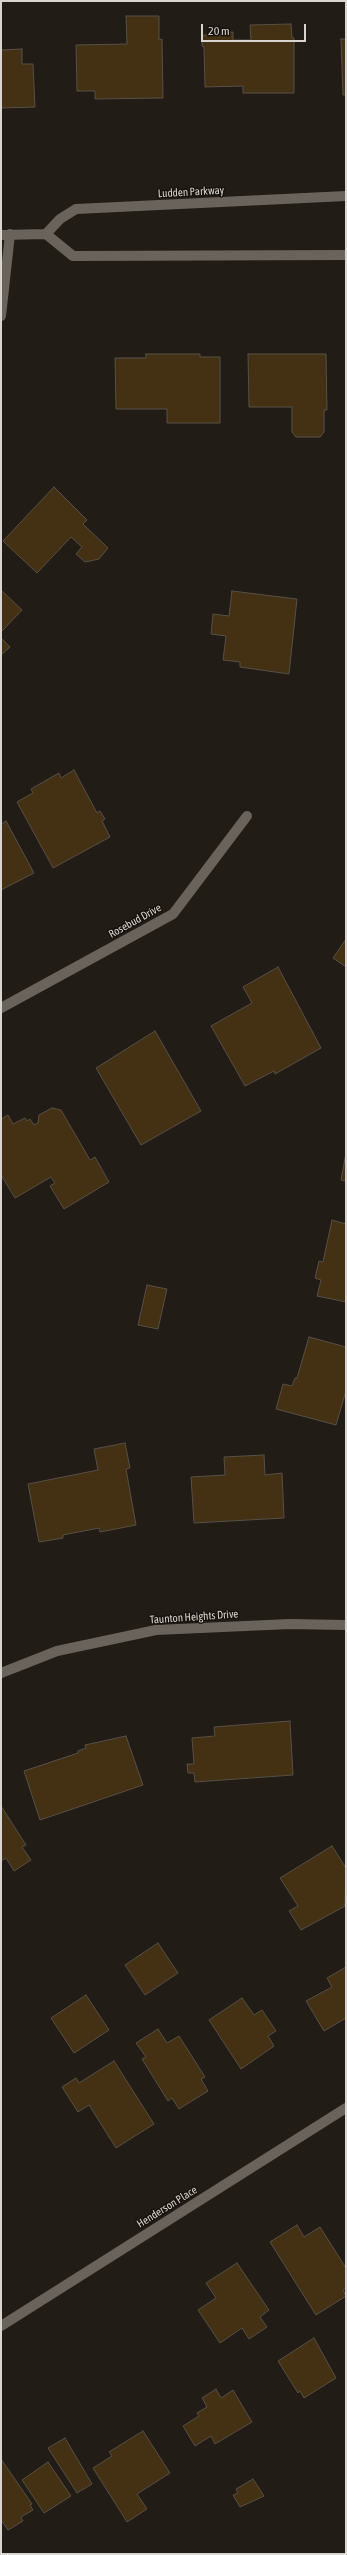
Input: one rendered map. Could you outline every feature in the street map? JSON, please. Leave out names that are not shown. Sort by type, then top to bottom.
[{"type":"street","name":"Ludden Parkway","points":[[46,234],[60,219],[76,209],[346,196]]},
{"type":"street","points":[[1,316],[6,234],[46,234],[72,256],[346,255]]},
{"type":"street","name":"Rosebud Drive","points":[[1,1008],[172,914],[247,816]]},
{"type":"street","name":"Taunton Heights Drive","points":[[1,1673],[57,1651],[156,1630],[290,1624],[346,1625]]},
{"type":"street","name":"Henderson Place","points":[[1,2326],[346,2108]]},
{"type":"building","points":[[126,16],[159,16],[159,40],[162,39],[163,98],[95,99],[95,91],[77,91],[76,45],[127,44]]},
{"type":"building","points":[[291,24],[292,38],[294,38],[294,93],[243,93],[243,86],[205,87],[204,47],[202,46],[202,38],[204,35],[233,32],[233,40],[251,40],[250,25]]},
{"type":"building","points":[[341,39],[346,39],[346,95],[343,95]]},
{"type":"building","points":[[22,49],[22,64],[33,64],[35,107],[1,108],[1,50]]},
{"type":"building","points":[[146,354],[200,354],[200,357],[220,357],[220,423],[167,423],[167,409],[116,409],[115,358],[146,358]]},
{"type":"building","points":[[248,354],[326,354],[327,410],[324,410],[324,432],[320,437],[296,437],[292,432],[292,407],[249,407]]},
{"type":"building","points":[[54,487],[87,520],[83,524],[108,548],[99,559],[85,562],[76,554],[82,547],[71,537],[37,573],[3,541]]},
{"type":"building","points":[[1,590],[22,610],[1,632]]},
{"type":"building","points":[[232,591],[297,599],[289,674],[240,667],[240,662],[223,660],[226,636],[211,634],[213,614],[229,616]]},
{"type":"building","points":[[1,638],[10,647],[1,655]]},
{"type":"building","points":[[74,770],[97,813],[100,811],[105,819],[102,821],[110,837],[53,868],[17,802],[33,793],[31,789],[59,773],[61,778]]},
{"type":"building","points":[[6,821],[34,873],[1,890],[1,824]]},
{"type":"building","points":[[346,939],[346,967],[333,958]]},
{"type":"building","points":[[278,967],[321,1048],[275,1074],[274,1071],[245,1086],[211,1026],[252,1003],[243,987]]},
{"type":"building","points":[[155,1031],[201,1111],[141,1145],[96,1068]]},
{"type":"building","points":[[52,1108],[61,1110],[90,1160],[95,1157],[109,1182],[64,1209],[50,1186],[55,1183],[51,1177],[15,1198],[1,1175],[1,1119],[8,1115],[13,1124],[25,1118],[27,1121],[30,1119],[34,1125],[38,1123],[39,1115]]},
{"type":"building","points":[[346,1153],[346,1181],[341,1180]]},
{"type":"building","points":[[332,1220],[346,1224],[346,1302],[317,1296],[321,1280],[315,1278],[319,1261],[323,1262]]},
{"type":"building","points":[[147,1285],[167,1289],[158,1329],[138,1325]]},
{"type":"building","points":[[309,1337],[346,1347],[346,1391],[336,1425],[276,1409],[283,1384],[292,1386],[295,1378],[297,1378]]},
{"type":"building","points":[[125,1443],[130,1468],[126,1469],[136,1525],[100,1532],[99,1528],[63,1535],[63,1538],[39,1542],[28,1484],[98,1470],[94,1449]]},
{"type":"building","points":[[264,1455],[265,1475],[282,1473],[284,1518],[194,1523],[191,1477],[225,1475],[224,1457]]},
{"type":"building","points":[[290,1721],[293,1775],[195,1782],[194,1773],[188,1773],[187,1764],[194,1764],[192,1738],[215,1736],[214,1727]]},
{"type":"building","points":[[126,1736],[143,1785],[40,1820],[24,1771],[78,1753],[78,1751],[86,1748],[85,1745]]},
{"type":"building","points":[[1,1806],[26,1845],[22,1847],[31,1860],[14,1871],[6,1858],[1,1861]]},
{"type":"building","points":[[332,1846],[346,1868],[345,1906],[301,1930],[289,1911],[298,1906],[280,1878]]},
{"type":"building","points":[[158,1943],[178,1973],[145,1995],[125,1965]]},
{"type":"building","points":[[346,1967],[346,2018],[324,2031],[306,2001],[332,1987],[327,1978]]},
{"type":"building","points":[[86,1995],[109,2030],[74,2053],[51,2018]]},
{"type":"building","points":[[242,1998],[254,2015],[262,2010],[276,2031],[268,2036],[274,2046],[241,2069],[209,2020]]},
{"type":"building","points":[[158,2029],[167,2043],[179,2036],[205,2077],[201,2079],[208,2091],[179,2109],[172,2098],[168,2101],[142,2059],[146,2057],[136,2043]]},
{"type":"building","points":[[114,2061],[154,2124],[116,2148],[89,2105],[78,2112],[62,2087],[76,2078],[79,2083]]},
{"type":"building","points":[[297,2225],[304,2237],[320,2227],[346,2268],[346,2288],[343,2290],[346,2296],[316,2315],[270,2242]]},
{"type":"building","points":[[237,2263],[269,2310],[260,2317],[267,2327],[249,2339],[242,2328],[220,2343],[198,2310],[216,2298],[206,2283]]},
{"type":"building","points":[[314,2338],[336,2378],[304,2398],[300,2391],[298,2393],[278,2361]]},
{"type":"building","points":[[216,2389],[221,2398],[233,2390],[252,2422],[215,2444],[211,2436],[195,2446],[183,2426],[199,2416],[197,2413],[207,2407],[202,2398]]},
{"type":"building","points":[[143,2431],[170,2473],[137,2494],[147,2509],[127,2522],[93,2468],[112,2456],[109,2452]]},
{"type":"building","points":[[65,2438],[92,2484],[77,2493],[48,2448]]},
{"type":"building","points":[[1,2459],[32,2504],[30,2505],[33,2510],[21,2517],[23,2521],[8,2530],[1,2520]]},
{"type":"building","points":[[48,2462],[71,2496],[44,2513],[22,2480]]},
{"type":"building","points":[[253,2479],[264,2496],[240,2507],[233,2495],[238,2493],[236,2489]]}]
